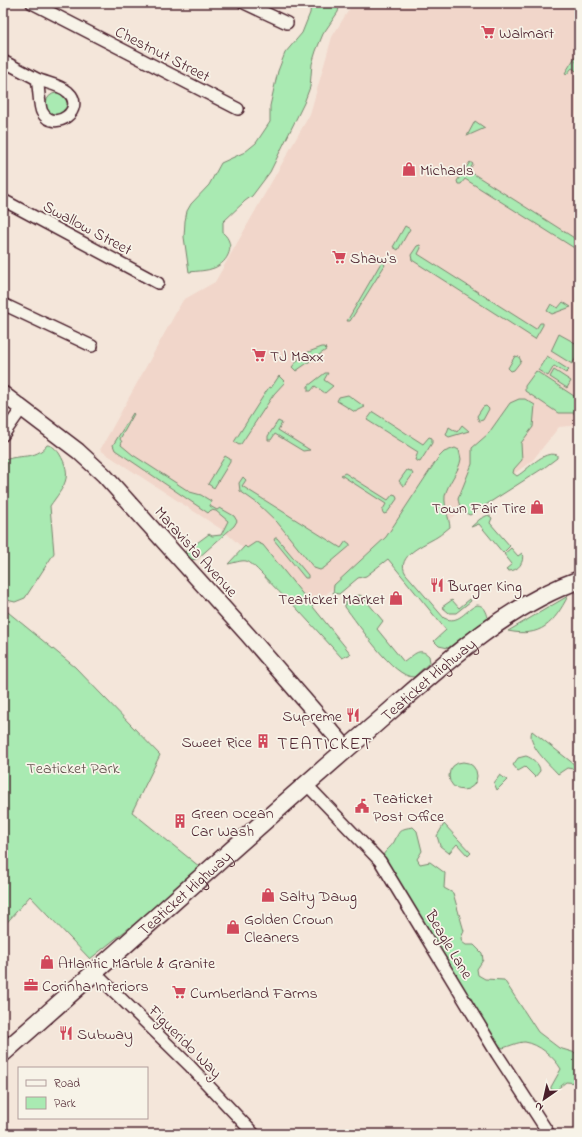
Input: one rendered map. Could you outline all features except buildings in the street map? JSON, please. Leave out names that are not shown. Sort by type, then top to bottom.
[{"type":"main road","name":"Maravista Avenue","points":[[3,394],[78,451],[109,481],[248,635],[347,749]]},
{"type":"main road","name":"Teaticket Highway","points":[[3,1053],[95,973],[306,784],[445,664],[500,622],[537,598],[579,580]]},
{"type":"street","name":"Chestnut Street","points":[[32,3],[238,109]]},
{"type":"street","points":[[244,3],[287,23]]},
{"type":"street","points":[[3,60],[37,79]]},
{"type":"street","name":"Swallow Street","points":[[3,200],[158,282]]},
{"type":"street","points":[[3,304],[92,346]]},
{"type":"street","points":[[3,435],[22,408]]},
{"type":"street","name":"Beagle Lane","points":[[306,784],[382,864],[497,1054],[549,1134]]},
{"type":"street","name":"Figuerido Way","points":[[95,973],[189,1065],[254,1134]]},
{"type":"shaded area","points":[[353,3],[579,3],[579,425],[559,427],[532,461],[449,520],[402,557],[381,548],[310,608],[224,531],[100,450],[183,300],[215,282],[310,114],[332,37]]},
{"type":"green space","points":[[311,3],[340,3],[338,12],[323,34],[316,51],[312,64],[310,87],[304,103],[270,172],[252,196],[223,222],[223,233],[227,237],[230,247],[224,262],[214,268],[189,272],[184,237],[187,211],[191,204],[209,185],[221,163],[245,152],[256,143],[270,122],[270,106],[278,71],[285,53],[302,33],[310,13]]},
{"type":"green space","points":[[577,54],[579,54],[576,62],[579,64],[579,73],[572,68],[566,75],[565,73]]},
{"type":"green space","points":[[57,93],[65,96],[68,104],[65,112],[57,115],[49,112],[46,104],[49,96]]},
{"type":"green space","points":[[475,121],[485,128],[467,136]]},
{"type":"green space","points":[[470,162],[473,164],[469,171],[579,241],[579,251],[465,179],[461,184],[458,184],[457,181]]},
{"type":"green space","points":[[405,226],[410,229],[398,250],[393,247]]},
{"type":"green space","points":[[420,245],[421,248],[418,254],[536,329],[540,323],[543,323],[535,339],[412,260],[411,255],[417,246]]},
{"type":"green space","points":[[382,261],[385,265],[350,321],[347,321]]},
{"type":"green space","points":[[563,302],[571,307],[552,314],[547,311],[551,304],[558,308]]},
{"type":"green space","points":[[559,334],[579,345],[579,354],[572,364],[551,351]]},
{"type":"green space","points":[[325,347],[326,350],[296,371],[292,367],[303,354]]},
{"type":"green space","points":[[515,356],[519,357],[521,361],[514,370],[511,371],[508,368]]},
{"type":"green space","points":[[547,356],[569,370],[566,373],[554,366],[548,376],[538,370]]},
{"type":"green space","points":[[554,370],[571,381],[567,388],[550,377]]},
{"type":"green space","points":[[536,371],[577,398],[579,396],[579,413],[558,413],[525,391],[525,386]]},
{"type":"green space","points":[[325,373],[328,373],[324,380],[333,386],[325,393],[315,386],[311,391],[308,391],[308,386]]},
{"type":"green space","points":[[279,376],[285,382],[274,394],[241,444],[239,445],[234,442],[269,387],[271,388]]},
{"type":"green space","points":[[348,395],[365,407],[355,412],[337,401],[339,397]]},
{"type":"green space","points":[[519,399],[525,399],[535,405],[533,427],[521,443],[522,460],[514,469],[513,473],[517,476],[536,461],[547,455],[557,455],[557,458],[470,515],[465,513],[459,504],[458,499],[472,464],[472,448],[488,434],[510,403]]},
{"type":"green space","points":[[486,406],[489,409],[483,420],[479,421],[477,416],[483,407]]},
{"type":"green space","points":[[373,412],[423,444],[429,437],[432,438],[432,443],[420,462],[415,460],[418,452],[367,420]]},
{"type":"green space","points":[[133,413],[134,414],[120,439],[122,442],[121,445],[133,455],[190,492],[201,495],[211,501],[210,506],[217,510],[220,508],[234,516],[237,521],[234,526],[197,559],[190,560],[182,554],[209,534],[212,536],[221,535],[228,521],[216,511],[211,510],[208,513],[115,450],[113,445]]},
{"type":"green space","points":[[278,421],[282,423],[278,430],[310,450],[303,451],[275,434],[271,440],[268,440],[268,436]]},
{"type":"green space","points":[[462,425],[469,431],[449,437],[446,435],[449,427],[457,432]]},
{"type":"green space","points":[[47,445],[54,448],[59,453],[66,469],[63,487],[50,506],[54,553],[25,598],[15,602],[3,599],[3,461],[15,457],[32,455],[42,450]]},
{"type":"green space","points":[[455,448],[459,450],[461,459],[460,464],[448,486],[445,496],[445,504],[450,527],[439,536],[413,551],[404,562],[403,568],[406,574],[444,618],[454,620],[477,605],[482,606],[486,611],[488,618],[448,648],[439,646],[434,641],[446,630],[388,559],[366,576],[358,578],[339,594],[333,593],[334,585],[386,537],[438,458],[444,452]]},
{"type":"green space","points":[[225,456],[230,459],[230,462],[214,488],[208,484]]},
{"type":"green space","points":[[407,470],[411,471],[413,474],[403,486],[399,481]]},
{"type":"green space","points":[[345,473],[388,500],[393,494],[396,495],[397,499],[387,513],[384,514],[382,511],[386,504],[341,475]]},
{"type":"green space","points":[[243,477],[246,480],[242,486],[341,548],[346,541],[350,544],[350,546],[324,568],[320,570],[314,568],[277,522],[257,503],[240,491],[239,483]]},
{"type":"green space","points":[[488,515],[492,518],[490,523],[510,546],[503,553],[479,524],[471,527],[480,519]]},
{"type":"green space","points":[[277,538],[308,575],[308,578],[305,578],[274,540]]},
{"type":"green space","points":[[256,542],[263,545],[351,654],[342,658],[289,600],[284,597],[250,563],[242,561],[228,564],[245,546],[247,548]]},
{"type":"green space","points":[[511,548],[518,556],[522,553],[523,556],[522,563],[518,568],[509,571],[506,569],[512,564],[504,554]]},
{"type":"green space","points":[[360,595],[383,621],[377,629],[404,662],[419,652],[425,653],[429,656],[430,662],[414,677],[406,675],[396,669],[386,660],[345,607],[345,603],[354,596]]},
{"type":"green space","points":[[568,596],[552,621],[545,626],[538,630],[529,632],[519,633],[508,631]]},
{"type":"green space","points":[[470,599],[471,601],[456,613],[449,613],[442,607],[452,600],[459,608]]},
{"type":"green space","name":"Teaticket Park","points":[[3,608],[75,667],[160,755],[132,812],[200,867],[134,924],[90,959],[30,896],[3,927]]},
{"type":"green space","points":[[532,731],[579,768],[579,770],[567,768],[558,774],[535,748],[532,742]]},
{"type":"green space","points":[[526,756],[533,760],[540,768],[540,771],[535,777],[525,767],[518,771],[513,765],[518,758]]},
{"type":"green space","points":[[463,762],[473,766],[477,776],[473,786],[463,790],[453,786],[449,776],[453,766]]},
{"type":"green space","points":[[500,775],[507,780],[497,790],[494,783]]},
{"type":"green space","points":[[444,824],[471,853],[468,856],[457,844],[449,853],[440,846],[437,836]]},
{"type":"green space","points":[[413,827],[417,831],[422,851],[417,859],[420,864],[430,862],[445,873],[444,888],[453,893],[464,931],[461,938],[462,942],[466,945],[474,945],[482,953],[483,960],[477,969],[478,975],[485,979],[504,980],[538,1032],[559,1048],[579,1054],[579,1083],[566,1082],[556,1090],[551,1090],[551,1087],[561,1069],[546,1052],[536,1045],[525,1042],[503,1048],[496,1044],[383,855],[393,844],[400,831],[405,828]]},
{"type":"place","name":"Walmart","points":[[488,32]]},
{"type":"place","name":"Michaels","points":[[409,169]]},
{"type":"place","name":"Shaw's","points":[[339,257]]},
{"type":"place","name":"TJ Maxx","points":[[259,355]]},
{"type":"place","name":"Town Fair Tire","points":[[537,507]]},
{"type":"place","name":"Burger King","points":[[437,585]]},
{"type":"place","name":"Teaticket Market","points":[[396,598]]},
{"type":"place","name":"Supreme","points":[[353,715]]},
{"type":"place","name":"Sweet Rice","points":[[263,741]]},
{"type":"place","name":"Teaticket Post Office","points":[[362,806]]},
{"type":"place","name":"Green Ocean Car Wash","points":[[180,821]]},
{"type":"place","name":"Salty Dawg","points":[[268,895]]},
{"type":"place","name":"Golden Crown Cleaners","points":[[233,927]]},
{"type":"place","name":"Atlantic Marble & Granite","points":[[47,962]]},
{"type":"place","name":"Corinha Interiors","points":[[31,985]]},
{"type":"place","name":"Cumberland Farms","points":[[179,992]]},
{"type":"place","name":"Subway","points":[[66,1033]]},
{"type":"district","name":"TEATICKET","points":[[325,743]]}]
